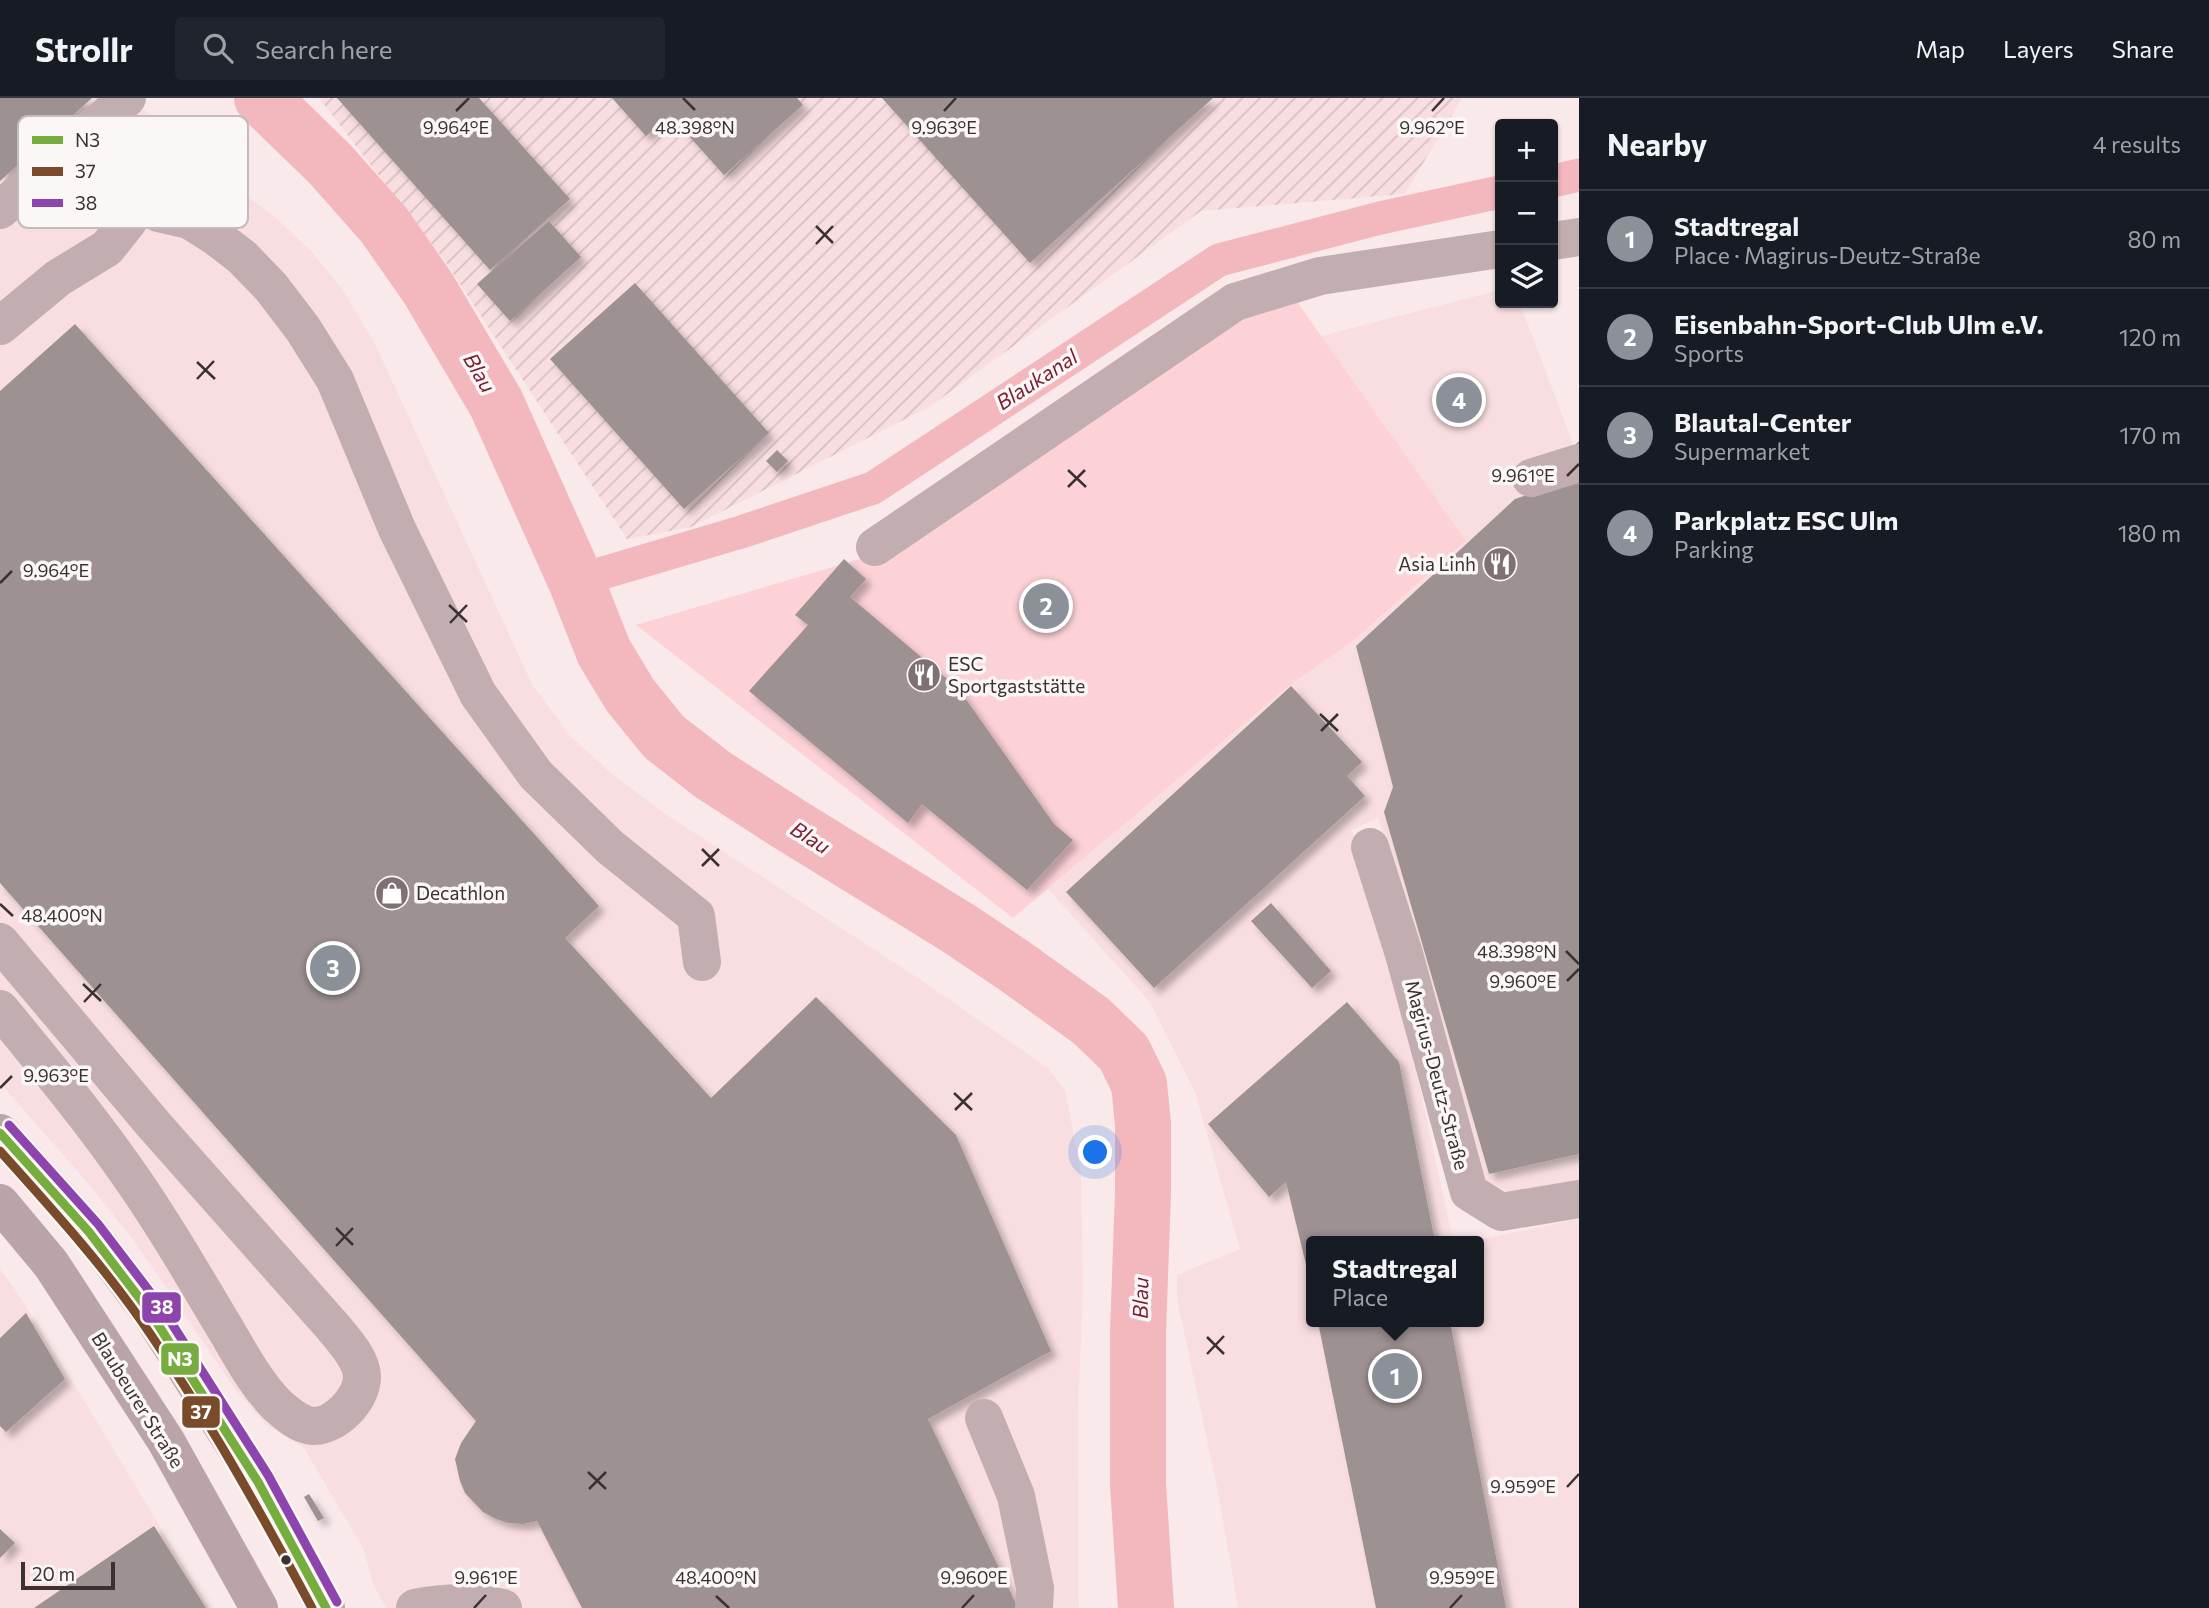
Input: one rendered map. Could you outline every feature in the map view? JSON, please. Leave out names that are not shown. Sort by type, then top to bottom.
[{"type":"main road","points":[[0,1133],[89,1232],[150,1311],[258,1482],[326,1608]]},
{"type":"main road","name":"Blaubeurer Straße","points":[[0,1203],[51,1264],[166,1441],[259,1608]]},
{"type":"main road","points":[[51,1264],[89,1232]]},
{"type":"street","points":[[107,116],[127,98]]},
{"type":"street","points":[[0,210],[18,194]]},
{"type":"street","points":[[0,326],[58,278],[107,248],[123,228]]},
{"type":"street","points":[[201,228],[242,257],[271,287],[303,329],[335,380],[397,529],[478,694],[536,775],[610,847],[696,916],[702,962]]},
{"type":"street","points":[[1558,240],[1579,237]]},
{"type":"street","points":[[875,547],[1235,302],[1320,276],[1495,250]]},
{"type":"street","points":[[1531,478],[1579,463]]},
{"type":"street","name":"Magirus-Deutz-Straße","points":[[1370,847],[1408,967],[1469,1192],[1501,1212],[1579,1199]]},
{"type":"street","points":[[0,942],[154,1125],[355,1356],[362,1377],[354,1401],[344,1414],[314,1426],[294,1420],[275,1402],[251,1373],[160,1219],[118,1158],[0,1009]]},
{"type":"street","points":[[984,1418],[1016,1496],[1035,1588],[1034,1608]]},
{"type":"street","points":[[415,1608],[462,1602],[484,1603],[503,1608]]},
{"type":"shaded area","points":[[0,98],[127,98],[152,116],[18,116],[18,228],[248,228],[248,197],[275,217],[311,251],[342,289],[375,344],[532,684],[570,736],[611,773],[661,811],[918,978],[1048,1068],[1065,1090],[1081,1173],[1083,1288],[1078,1414],[1079,1608],[386,1608],[374,1586],[363,1548],[304,1448],[265,1424],[235,1389],[135,1242],[88,1183],[0,1083]]},
{"type":"shaded area","points":[[319,98],[1462,98],[1405,194],[1201,211],[929,407],[691,527],[627,539],[445,261]]},
{"type":"shaded area","points":[[1495,291],[1495,308],[1522,308],[1576,452],[1579,451],[1579,1183],[1517,1196],[1485,1181],[1378,818],[1352,830],[1416,1070],[1452,1236],[1306,1236],[1306,1327],[1484,1327],[1484,1239],[1579,1219],[1579,1608],[1238,1608],[1218,1492],[1177,1299],[1177,1275],[1240,1249],[1195,1092],[1149,1001],[1048,889],[1290,685],[1352,642],[1466,542],[1321,336]]},
{"type":"shaded area","points":[[1291,293],[1466,541],[1352,642],[1290,685],[1013,918],[636,625],[887,551],[1245,306]]},
{"type":"shaded area","points":[[0,1269],[85,1402],[209,1608],[0,1608]]},
{"type":"building","points":[[0,98],[92,98],[72,116],[18,116],[18,165],[0,181]]},
{"type":"building","points":[[337,98],[479,98],[570,199],[490,270]]},
{"type":"building","points":[[612,98],[797,98],[803,105],[724,175],[670,115],[646,136]]},
{"type":"building","points":[[882,98],[1213,98],[1030,263]]},
{"type":"building","points":[[549,221],[581,257],[510,321],[477,284]]},
{"type":"building","points":[[635,283],[769,433],[684,509],[550,359]]},
{"type":"building","points":[[75,324],[599,906],[565,938],[711,1098],[816,997],[956,1135],[1051,1351],[928,1419],[1018,1608],[582,1608],[537,1521],[523,1524],[496,1519],[483,1512],[465,1493],[455,1459],[461,1443],[476,1421],[0,883],[0,391]]},
{"type":"building","points":[[1579,441],[1579,1154],[1489,1174],[1384,812],[1393,787],[1356,646],[1515,499],[1527,495]]},
{"type":"building","points":[[777,450],[788,461],[777,472],[766,461]]},
{"type":"building","points":[[844,559],[866,579],[850,597],[958,688],[1054,824],[1073,840],[1027,890],[922,804],[908,823],[749,691],[808,625],[795,615]]},
{"type":"building","points":[[1291,686],[1362,762],[1347,776],[1365,796],[1154,988],[1066,892]]},
{"type":"building","points":[[1271,903],[1331,971],[1312,988],[1251,921]]},
{"type":"building","points":[[1347,1002],[1399,1062],[1434,1236],[1306,1236],[1306,1264],[1286,1182],[1269,1197],[1208,1124]]},
{"type":"building","points":[[26,1313],[65,1379],[6,1432],[0,1426],[0,1338]]},
{"type":"building","points":[[1319,1327],[1451,1327],[1506,1608],[1376,1608]]},
{"type":"building","points":[[309,1494],[324,1518],[318,1521],[304,1497]]},
{"type":"building","points":[[154,1526],[206,1608],[34,1608]]},
{"type":"building","points":[[0,1529],[15,1543],[0,1558]]},
{"type":"waterway","name":"Blau","points":[[262,98],[330,164],[384,225],[428,288],[496,403],[576,581],[604,652],[630,695],[664,737],[713,775],[1016,967],[1091,1021],[1124,1053],[1139,1084],[1143,1124],[1138,1332],[1138,1484],[1146,1608]]},
{"type":"waterway","name":"Blaukanal","points":[[1558,180],[1579,175]]},
{"type":"waterway","name":"Blaukanal","points":[[576,581],[741,532],[873,488],[1219,260],[1380,218],[1495,193]]},
{"type":"transit line","name":"38","points":[[9,1125],[98,1224],[160,1305],[268,1475],[337,1602]]},
{"type":"transit line","name":"N3","points":[[0,1133],[89,1232],[150,1312],[258,1482],[326,1608]]},
{"type":"transit line","name":"37","points":[[0,1151],[90,1254],[140,1319],[230,1461],[312,1608]]},
{"type":"place","name":"Parkplatz ESC Ulm","points":[[1459,400]]},
{"type":"place","name":"Asia Linh","points":[[1500,564]]},
{"type":"place","name":"Eisenbahn-Sport-Club Ulm e.V.","points":[[1046,606]]},
{"type":"place","name":"ESC Sportgaststätte","points":[[924,675]]},
{"type":"place","name":"Decathlon","points":[[392,893]]},
{"type":"place","name":"Blautal-Center","points":[[333,968]]},
{"type":"place","name":"Stadtregal","points":[[1395,1376]]}]
